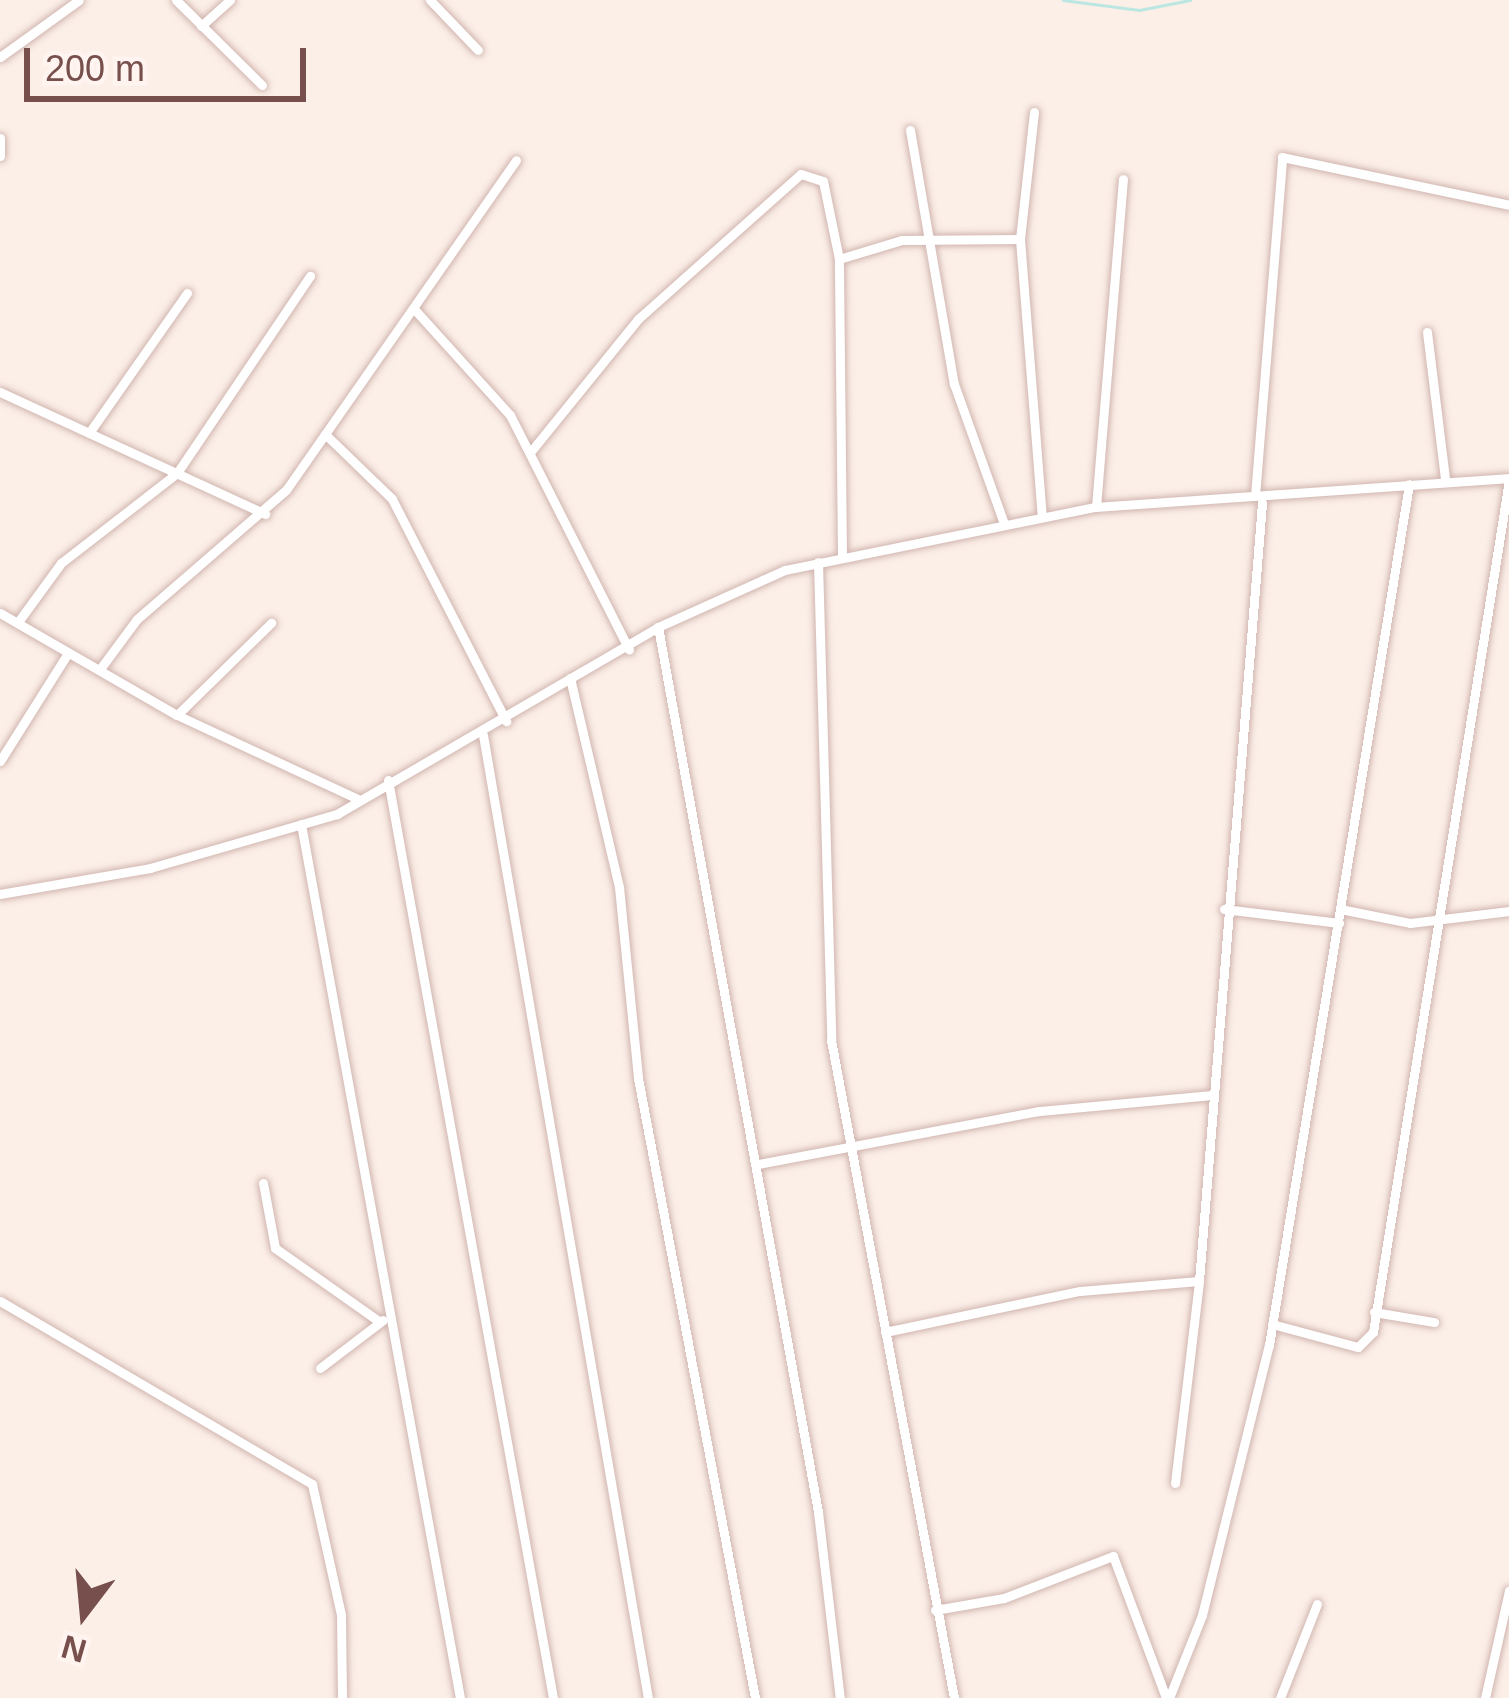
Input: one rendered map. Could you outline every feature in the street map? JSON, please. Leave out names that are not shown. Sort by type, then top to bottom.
[{"type":"street","points":[[0,58],[79,0]]},
{"type":"street","points":[[176,0],[262,85]]},
{"type":"street","points":[[202,26],[230,0]]},
{"type":"street","points":[[430,0],[478,50]]},
{"type":"street","points":[[1034,112],[1021,239],[1042,517]]},
{"type":"street","points":[[910,130],[933,243],[952,378],[1004,524]]},
{"type":"street","points":[[0,138],[0,156]]},
{"type":"street","points":[[1175,1483],[1199,1281],[1282,157],[1509,205]]},
{"type":"street","points":[[100,670],[136,619],[266,514],[416,311],[516,160]]},
{"type":"street","points":[[532,450],[638,319],[801,174],[823,181],[838,259],[842,556]]},
{"type":"street","points":[[1096,508],[1123,179]]},
{"type":"street","points":[[838,259],[933,243],[1021,239]]},
{"type":"street","points":[[18,622],[61,563],[177,473],[310,276]]},
{"type":"street","points":[[88,433],[187,293]]},
{"type":"street","points":[[416,311],[491,387],[532,450],[629,650]]},
{"type":"street","points":[[1427,332],[1444,479]]},
{"type":"street","points":[[0,392],[266,514]]},
{"type":"street","points":[[325,434],[392,499],[506,721]]},
{"type":"street","points":[[0,894],[301,824],[483,735],[570,678],[629,650],[658,627],[818,562],[1096,508],[1259,499],[1444,479],[1509,480],[1374,1312],[1363,1346],[1273,1324]]},
{"type":"street","points":[[1168,1698],[1202,1615],[1273,1324],[1408,484]]},
{"type":"street","points":[[818,562],[831,1040],[954,1698]]},
{"type":"street","points":[[0,613],[177,715],[358,799]]},
{"type":"street","points":[[177,715],[271,623]]},
{"type":"street","points":[[658,627],[758,1163],[840,1698]]},
{"type":"street","points":[[0,761],[68,653]]},
{"type":"street","points":[[570,678],[619,887],[638,1078],[755,1698]]},
{"type":"street","points":[[483,735],[648,1698]]},
{"type":"street","points":[[388,780],[553,1698]]},
{"type":"street","points":[[301,824],[383,1319],[460,1698]]},
{"type":"street","points":[[1340,908],[1409,923],[1437,914],[1509,911]]},
{"type":"street","points":[[1224,910],[1339,922]]},
{"type":"street","points":[[758,1163],[1039,1111],[1210,1095]]},
{"type":"street","points":[[263,1183],[275,1248],[383,1319]]},
{"type":"street","points":[[885,1332],[1080,1291],[1199,1281]]},
{"type":"street","points":[[0,1300],[312,1484],[341,1615],[342,1698]]},
{"type":"street","points":[[1374,1312],[1434,1322]]},
{"type":"street","points":[[320,1368],[383,1319]]},
{"type":"street","points":[[935,1610],[1004,1598],[1113,1556],[1168,1698]]},
{"type":"street","points":[[1485,1698],[1509,1591]]},
{"type":"street","points":[[1280,1698],[1316,1604]]},
{"type":"waterway","points":[[1063,0],[1139,10],[1190,0]]}]
